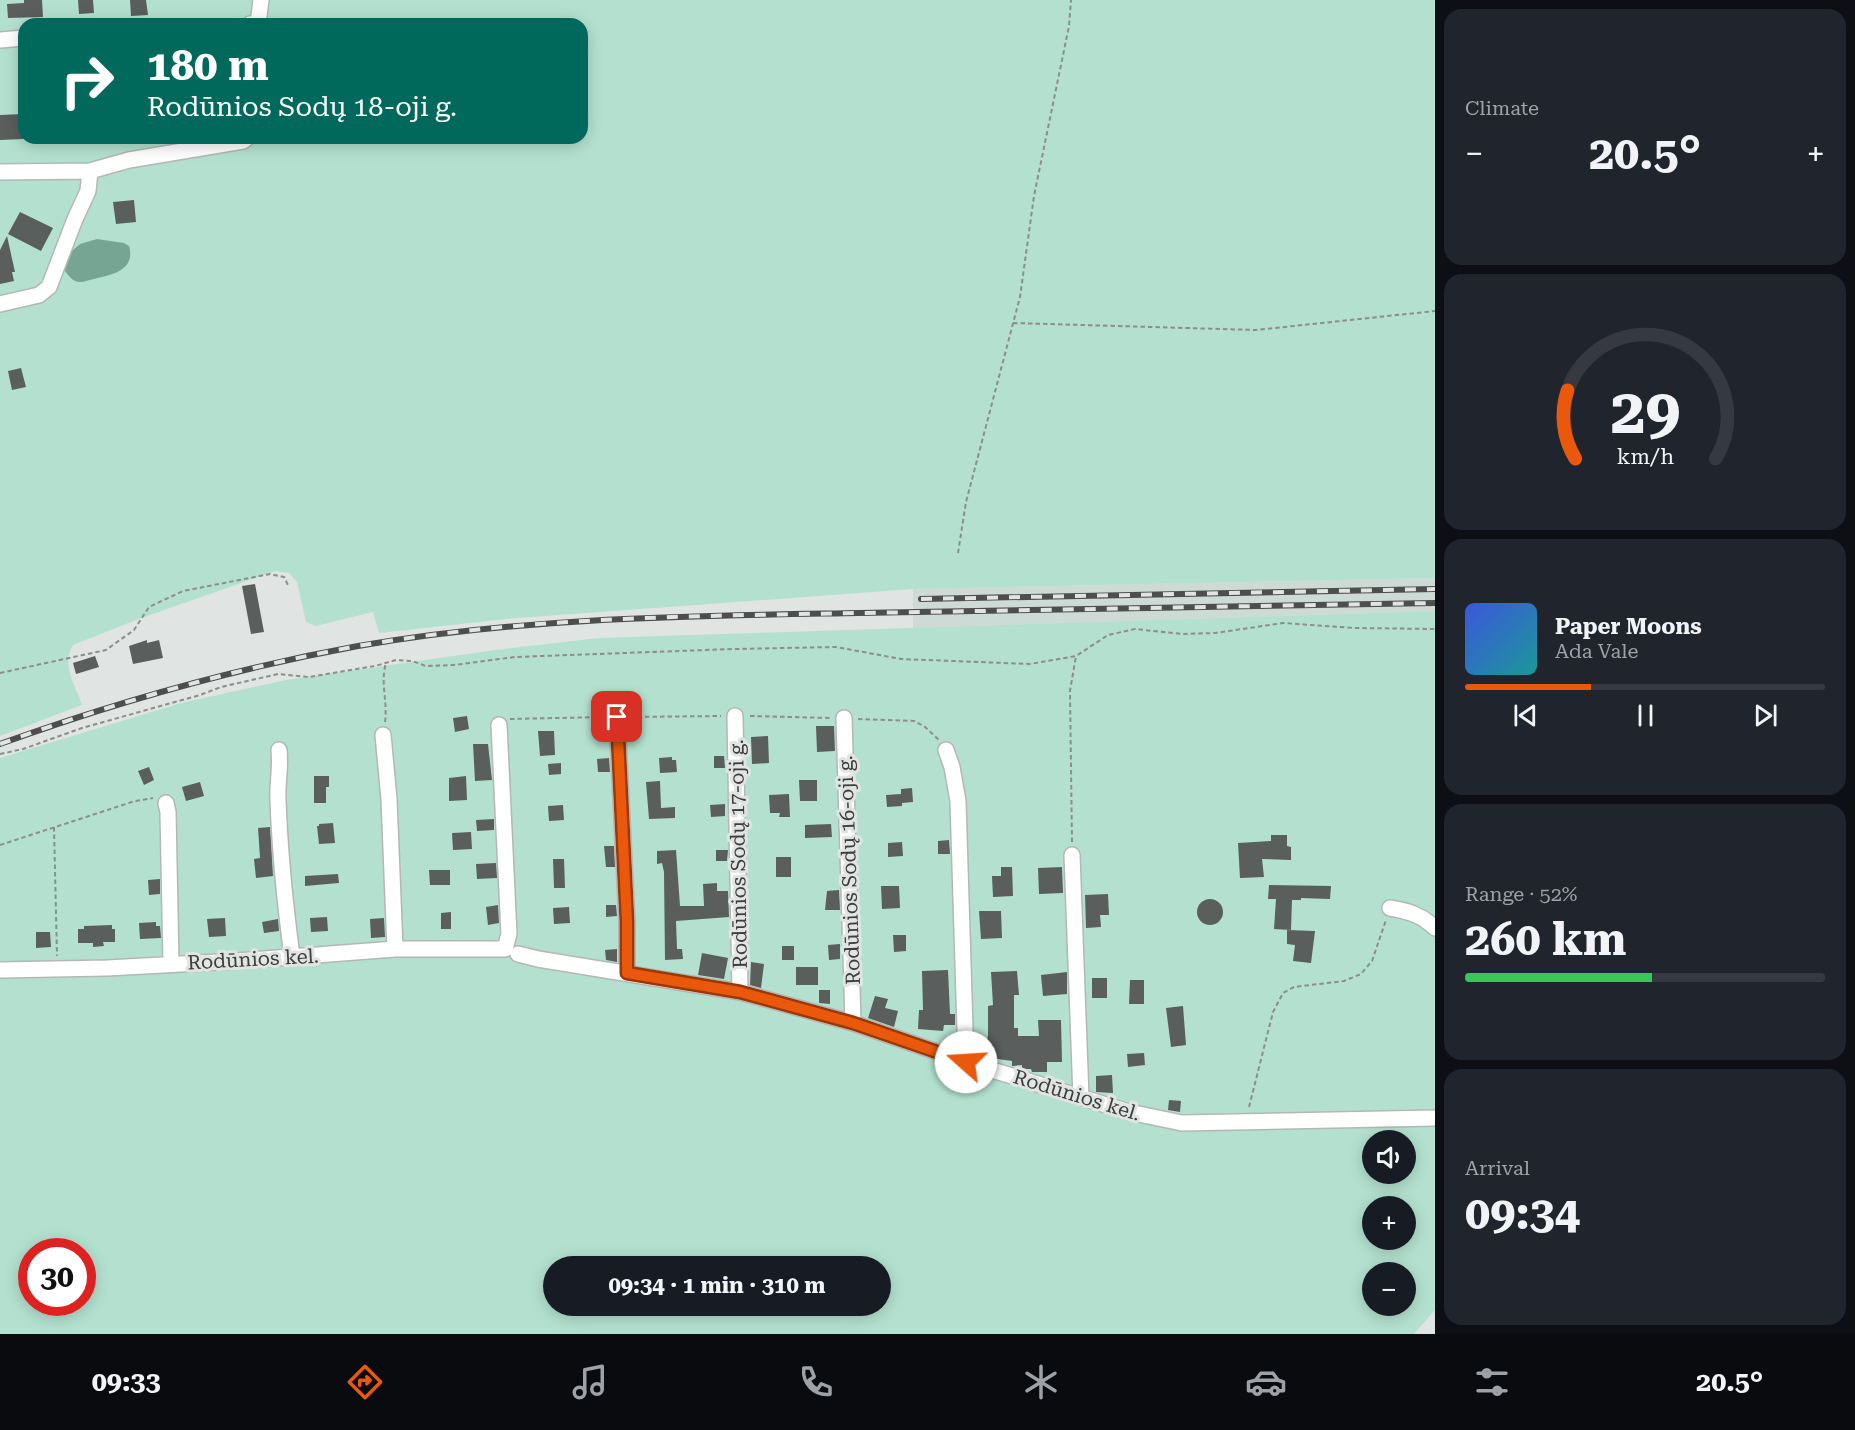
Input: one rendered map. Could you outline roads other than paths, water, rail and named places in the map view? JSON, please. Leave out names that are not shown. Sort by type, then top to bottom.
[{"type":"street","points":[[259,18],[261,0]]},
{"type":"street","points":[[0,40],[18,38]]},
{"type":"street","points":[[0,172],[90,171],[129,160],[225,144]]},
{"type":"street","points":[[0,304],[39,295],[49,287],[88,191],[90,171]]},
{"type":"street","name":"Rodūnios Sodų 17-oji g.","points":[[735,716],[740,992]]},
{"type":"street","points":[[617,717],[627,922],[627,973]]},
{"type":"street","name":"Rodūnios Sodų 16-oji g.","points":[[844,718],[853,1023]]},
{"type":"street","points":[[499,724],[511,951]]},
{"type":"street","points":[[383,735],[389,799],[395,949]]},
{"type":"street","points":[[279,750],[281,769],[278,787],[279,829],[283,888],[292,956]]},
{"type":"street","points":[[946,750],[952,767],[958,801],[966,1062]]},
{"type":"street","points":[[166,803],[171,963]]},
{"type":"street","points":[[1072,855],[1082,1097]]},
{"type":"street","points":[[1390,908],[1412,912],[1435,928]]},
{"type":"street","name":"Rodūnios kel.","points":[[0,970],[237,961],[395,949],[511,951],[740,992],[853,1023],[966,1062],[1156,1119],[1182,1123],[1435,1118]]},
{"type":"railway","points":[[921,599],[1435,589]]},
{"type":"railway","points":[[0,744],[132,700],[267,665],[358,646],[482,629],[608,620],[733,615],[1435,603]]}]
